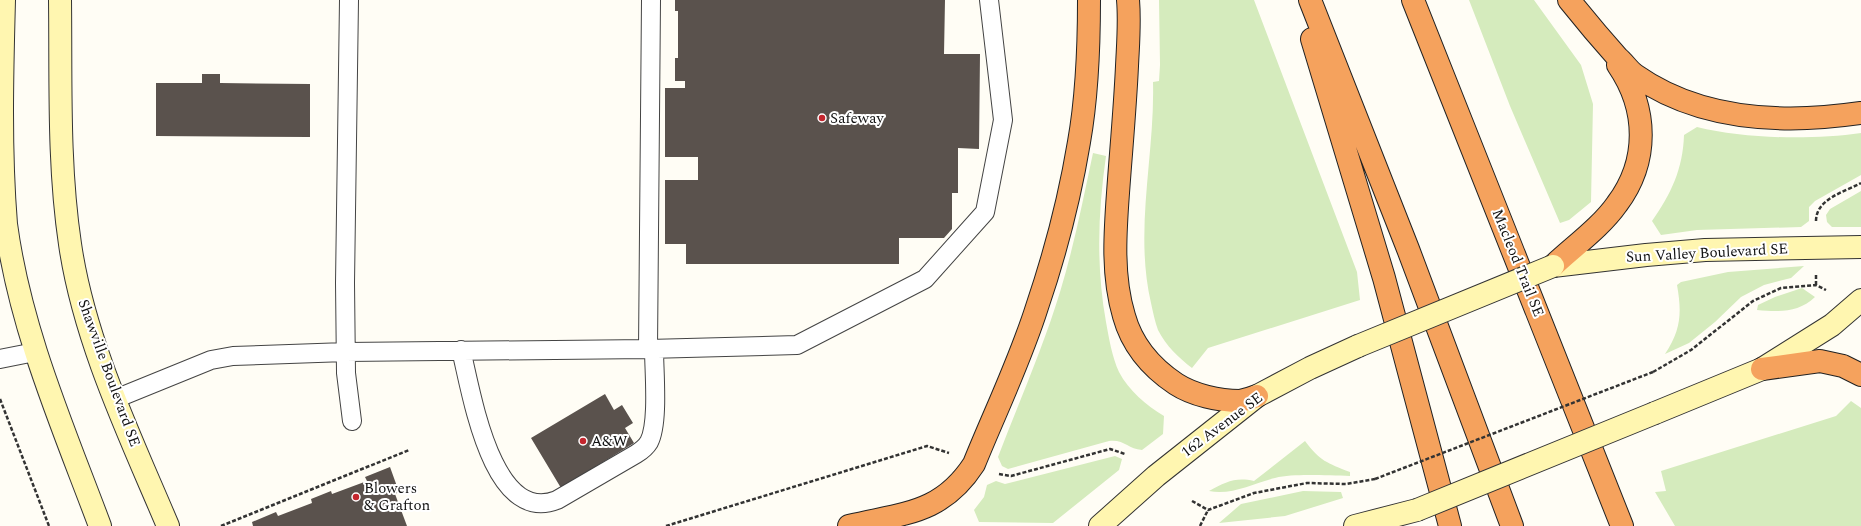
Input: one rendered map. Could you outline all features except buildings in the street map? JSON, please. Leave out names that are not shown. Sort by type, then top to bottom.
[{"type":"highway","points":[[849,526],[917,512],[941,499],[965,478],[974,464],[1014,370],[1038,306],[1062,218],[1079,142],[1089,42],[1089,0]]},
{"type":"highway","points":[[1128,0],[1129,14],[1126,73],[1116,223],[1116,276],[1124,318],[1134,340],[1146,359],[1161,374],[1186,390],[1226,400],[1242,401],[1257,396]]},
{"type":"highway","points":[[1300,0],[1384,278],[1450,526]]},
{"type":"highway","points":[[1310,0],[1408,249],[1512,526]]},
{"type":"highway","name":"Macleod Trail SE","points":[[1413,0],[1622,526]]},
{"type":"highway","points":[[1569,0],[1598,36],[1634,75],[1679,99],[1725,114],[1784,118],[1843,116],[1861,113]]},
{"type":"highway","points":[[1553,266],[1616,205],[1627,188],[1642,146],[1639,109],[1629,81],[1598,36]]},
{"type":"highway","points":[[1762,369],[1820,361],[1843,366],[1861,375]]},
{"type":"main road","points":[[4,0],[1,140],[2,186],[12,263],[35,352],[100,526]]},
{"type":"main road","name":"Shawville Boulevard SE","points":[[60,0],[62,166],[70,245],[78,285],[89,325],[115,399],[168,526]]},
{"type":"main road","name":"Sun Valley Boulevard SE","points":[[1358,346],[1553,266],[1646,255],[1706,250],[1861,247]]},
{"type":"main road","points":[[1388,526],[1417,510],[1762,369],[1832,325],[1861,300]]},
{"type":"main road","name":"162 Avenue SE","points":[[1100,526],[1156,476],[1257,396],[1310,368],[1358,346]]},
{"type":"main road","points":[[1355,526],[1417,510]]},
{"type":"main road","points":[[1398,526],[1417,510]]},
{"type":"lane","points":[[349,0],[345,283],[346,373],[352,421]]},
{"type":"lane","points":[[461,350],[482,436],[497,474],[505,487],[516,497],[527,503],[539,505],[551,503],[636,454],[646,446],[651,435],[653,420],[651,349],[651,0]]},
{"type":"lane","points":[[115,399],[219,359],[240,355],[461,350],[651,349],[797,345],[925,279],[985,212],[1003,120],[989,0]]},
{"type":"lane","points":[[0,359],[35,352]]},
{"type":"path","points":[[1816,225],[1816,213],[1821,204],[1861,183]]},
{"type":"path","points":[[1200,526],[1208,510],[1254,493],[1307,483],[1346,484],[1375,479],[1653,372],[1691,350],[1753,301],[1781,288],[1816,285],[1826,290]]},
{"type":"path","points":[[0,399],[50,526]]},
{"type":"path","points":[[666,526],[927,446],[953,454]]},
{"type":"path","points":[[993,474],[1011,476],[1110,449],[1125,454]]},
{"type":"path","points":[[221,526],[408,450]]},
{"type":"path","points":[[1192,501],[1208,510]]},
{"type":"green space","points":[[1159,0],[1254,0],[1357,272],[1360,300],[1208,348],[1192,368],[1173,351],[1158,330],[1146,276],[1144,248],[1146,192],[1153,109],[1153,82],[1159,81],[1160,65]]},
{"type":"green space","points":[[1469,0],[1534,0],[1581,65],[1593,104],[1591,202],[1569,220],[1560,223],[1510,106]]},
{"type":"green space","points":[[1697,127],[1736,134],[1779,137],[1821,137],[1861,133],[1861,175],[1815,201],[1809,207],[1809,221],[1801,227],[1697,230],[1661,235],[1652,221],[1665,201],[1675,181],[1681,159],[1684,135]]},
{"type":"green space","points":[[1093,153],[1106,156],[1101,198],[1099,260],[1107,328],[1113,354],[1123,379],[1144,402],[1164,416],[1163,434],[1142,450],[1133,448],[1119,441],[1109,441],[1008,469],[1002,466],[998,457],[1038,354],[1060,292],[1074,240]]},
{"type":"green space","points":[[1861,191],[1861,227],[1832,227],[1827,222],[1826,215],[1830,209]]},
{"type":"green space","points":[[1804,266],[1791,278],[1764,285],[1741,297],[1715,322],[1689,343],[1665,354],[1674,337],[1679,321],[1680,313],[1677,285],[1681,282],[1728,272]]},
{"type":"green space","points":[[1802,288],[1815,297],[1802,306],[1795,309],[1781,311],[1757,310],[1758,305],[1775,297]]},
{"type":"green space","points":[[1851,401],[1861,408],[1861,526],[1675,526],[1655,492],[1666,491],[1661,471],[1836,416]]},
{"type":"green space","points":[[1305,441],[1324,461],[1350,472],[1350,476],[1283,476],[1226,492],[1209,491],[1231,481],[1254,481]]},
{"type":"green space","points":[[1115,456],[1122,459],[1119,470],[1053,523],[979,522],[974,510],[984,497],[987,485],[996,481],[1005,484]]},
{"type":"green space","points":[[1303,491],[1341,492],[1343,498],[1285,516],[1219,523],[1241,504]]},
{"type":"place","name":"Safeway","points":[[822,118]]},
{"type":"place","name":"A&W","points":[[583,441]]},
{"type":"place","name":"Blowers & Grafton","points":[[356,497]]}]
